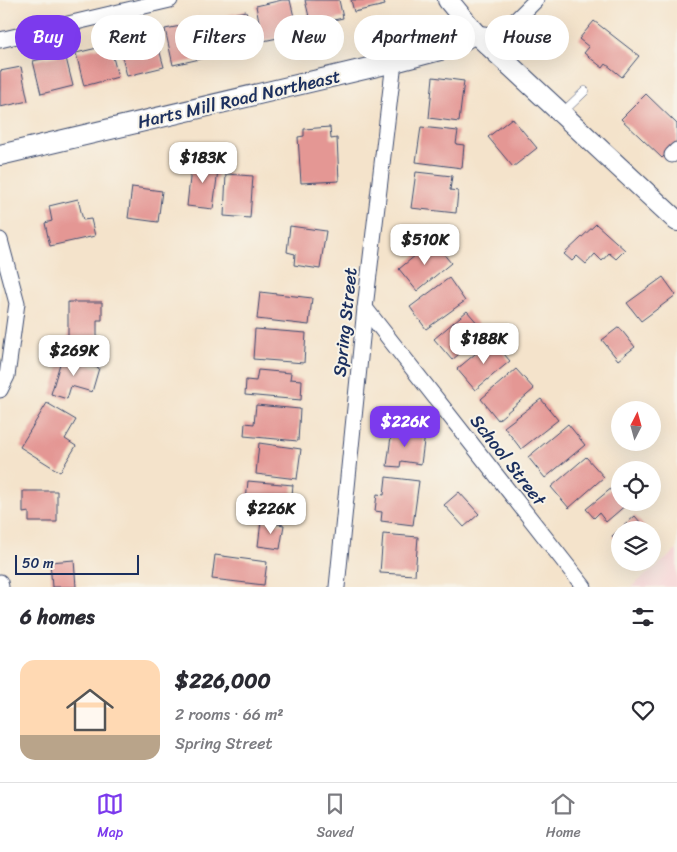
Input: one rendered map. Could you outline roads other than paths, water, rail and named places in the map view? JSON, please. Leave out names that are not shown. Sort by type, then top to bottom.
[{"type":"street","points":[[448,0],[460,15]]},
{"type":"street","points":[[475,33],[500,36],[536,0]]},
{"type":"street","points":[[0,40],[162,1]]},
{"type":"street","points":[[475,33],[677,221]]},
{"type":"street","name":"Harts Mill Road Northeast","points":[[0,155],[402,60]]},
{"type":"street","name":"Spring Street","points":[[337,587],[365,308],[394,62]]},
{"type":"street","points":[[0,240],[17,303],[7,376],[0,390]]},
{"type":"street","name":"School Street","points":[[365,308],[584,587]]},
{"type":"street","points":[[0,582],[1,587]]},
{"type":"lane","points":[[562,114],[586,92]]}]
